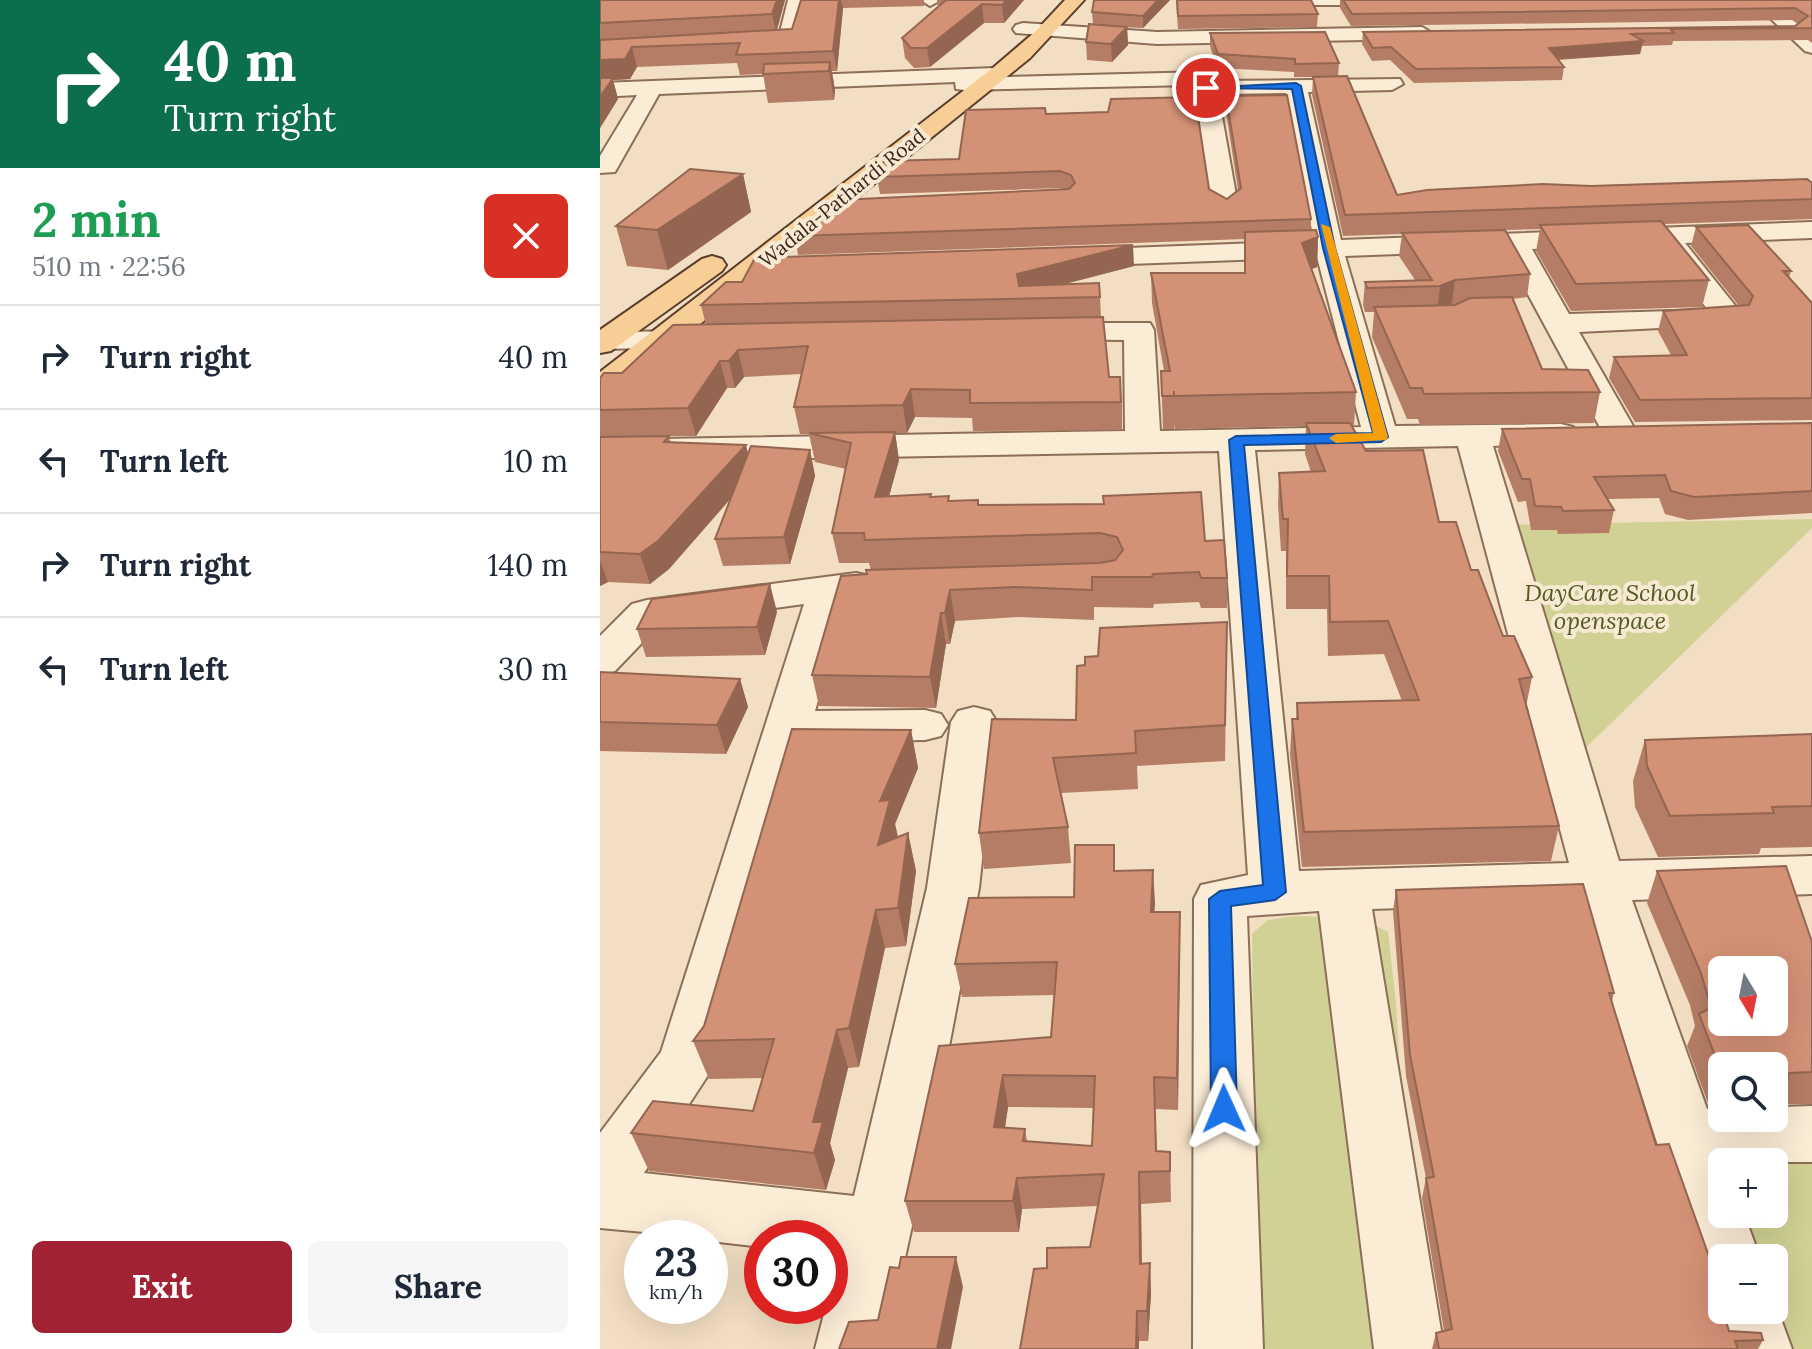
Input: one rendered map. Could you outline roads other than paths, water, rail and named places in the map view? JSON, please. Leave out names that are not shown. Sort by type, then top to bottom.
[{"type":"main road","name":"Wadala-Pathardi Road","points":[[600,388],[829,207],[1049,15]]},
{"type":"main road","name":"Wadala-Pathardi Road","points":[[772,221],[976,79]]},
{"type":"main road","name":"Wadala-Pathardi Road","points":[[602,342],[728,253]]},
{"type":"street","points":[[722,45],[788,41],[797,0]]},
{"type":"street","points":[[1276,11],[1382,0]]},
{"type":"street","points":[[1766,5],[1795,20],[1812,47]]},
{"type":"street","points":[[1049,15],[1127,16]]},
{"type":"street","points":[[1049,15],[1157,38],[1443,32]]},
{"type":"street","points":[[1761,29],[1795,20]]},
{"type":"street","points":[[600,90],[976,79],[1204,78],[1225,206]]},
{"type":"street","points":[[1206,88],[1392,84]]},
{"type":"street","points":[[1296,86],[1329,248],[1367,325],[1381,437]]},
{"type":"street","points":[[606,167],[652,88]]},
{"type":"street","points":[[829,207],[876,205]]},
{"type":"street","points":[[1052,259],[1812,230]]},
{"type":"street","points":[[1546,317],[1730,318],[1665,236]]},
{"type":"street","points":[[600,451],[1636,433],[1546,317],[1514,242]]},
{"type":"street","points":[[705,270],[802,267]]},
{"type":"street","points":[[1011,332],[1139,330],[1143,441]]},
{"type":"street","points":[[602,342],[724,339]]},
{"type":"street","points":[[1473,436],[1599,880],[1722,1244]]},
{"type":"street","points":[[1236,440],[1275,892]]},
{"type":"street","points":[[600,661],[647,613],[830,586],[894,584]]},
{"type":"street","points":[[600,1183],[687,1063],[830,586]]},
{"type":"street","points":[[788,727],[949,723],[953,888],[850,1349]]},
{"type":"street","points":[[1228,1349],[1220,899],[1275,892],[1812,875]]},
{"type":"street","points":[[1343,890],[1409,1349]]},
{"type":"street","points":[[1687,1137],[1812,1134]]},
{"type":"street","points":[[600,1198],[879,1230]]},
{"type":"street","points":[[1749,1324],[1757,1349]]},
{"type":"park label","name":"DayCare School openspace","points":[[1610,607]]}]
